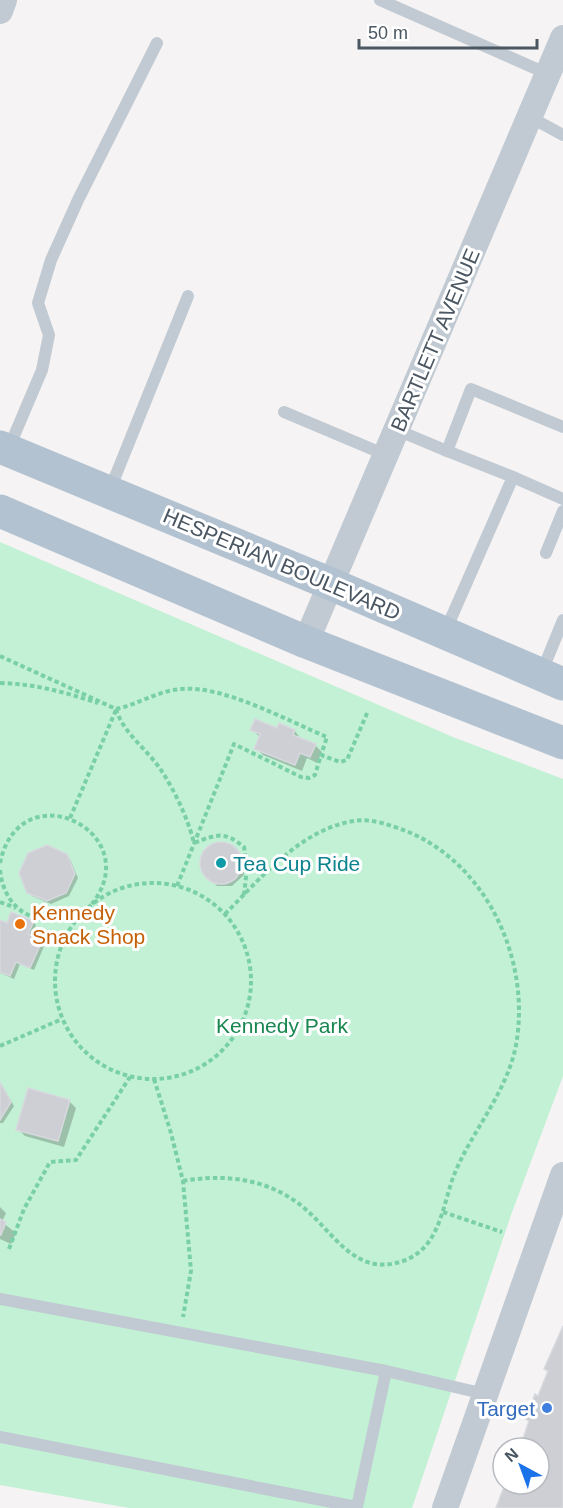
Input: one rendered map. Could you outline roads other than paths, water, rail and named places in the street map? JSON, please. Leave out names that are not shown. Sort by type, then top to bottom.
[{"type":"main road","name":"HESPERIAN BOULEVARD","points":[[4,449],[331,584],[552,679]]},
{"type":"main road","points":[[0,511],[306,642],[563,742]]},
{"type":"street","points":[[0,11],[4,0]]},
{"type":"street","name":"BARTLETT AVENUE","points":[[306,642],[563,38]]},
{"type":"street","points":[[445,1508],[485,1394],[551,1223],[563,1176]]},
{"type":"lane","points":[[380,0],[548,74]]},
{"type":"lane","points":[[4,449],[42,370],[49,335],[38,303],[51,260],[78,200],[157,43]]},
{"type":"lane","points":[[530,117],[563,135]]},
{"type":"lane","points":[[110,492],[188,296]]},
{"type":"lane","points":[[447,451],[471,389],[563,427]]},
{"type":"lane","points":[[284,412],[386,455]]},
{"type":"lane","points":[[397,430],[563,500]]},
{"type":"lane","points":[[444,633],[513,477]]},
{"type":"lane","points":[[546,553],[563,511]]},
{"type":"lane","points":[[552,679],[563,620]]},
{"type":"lane","points":[[0,1299],[386,1371],[485,1394]]},
{"type":"lane","points":[[0,1437],[357,1506],[386,1371]]},
{"type":"place","name":"Tea Cup Ride","points":[[221,863]]},
{"type":"place","name":"Kennedy Snack Shop","points":[[20,924]]},
{"type":"place","name":"Target","points":[[547,1408]]},
{"type":"park label","name":"Kennedy Park","points":[[282,1025]]}]
